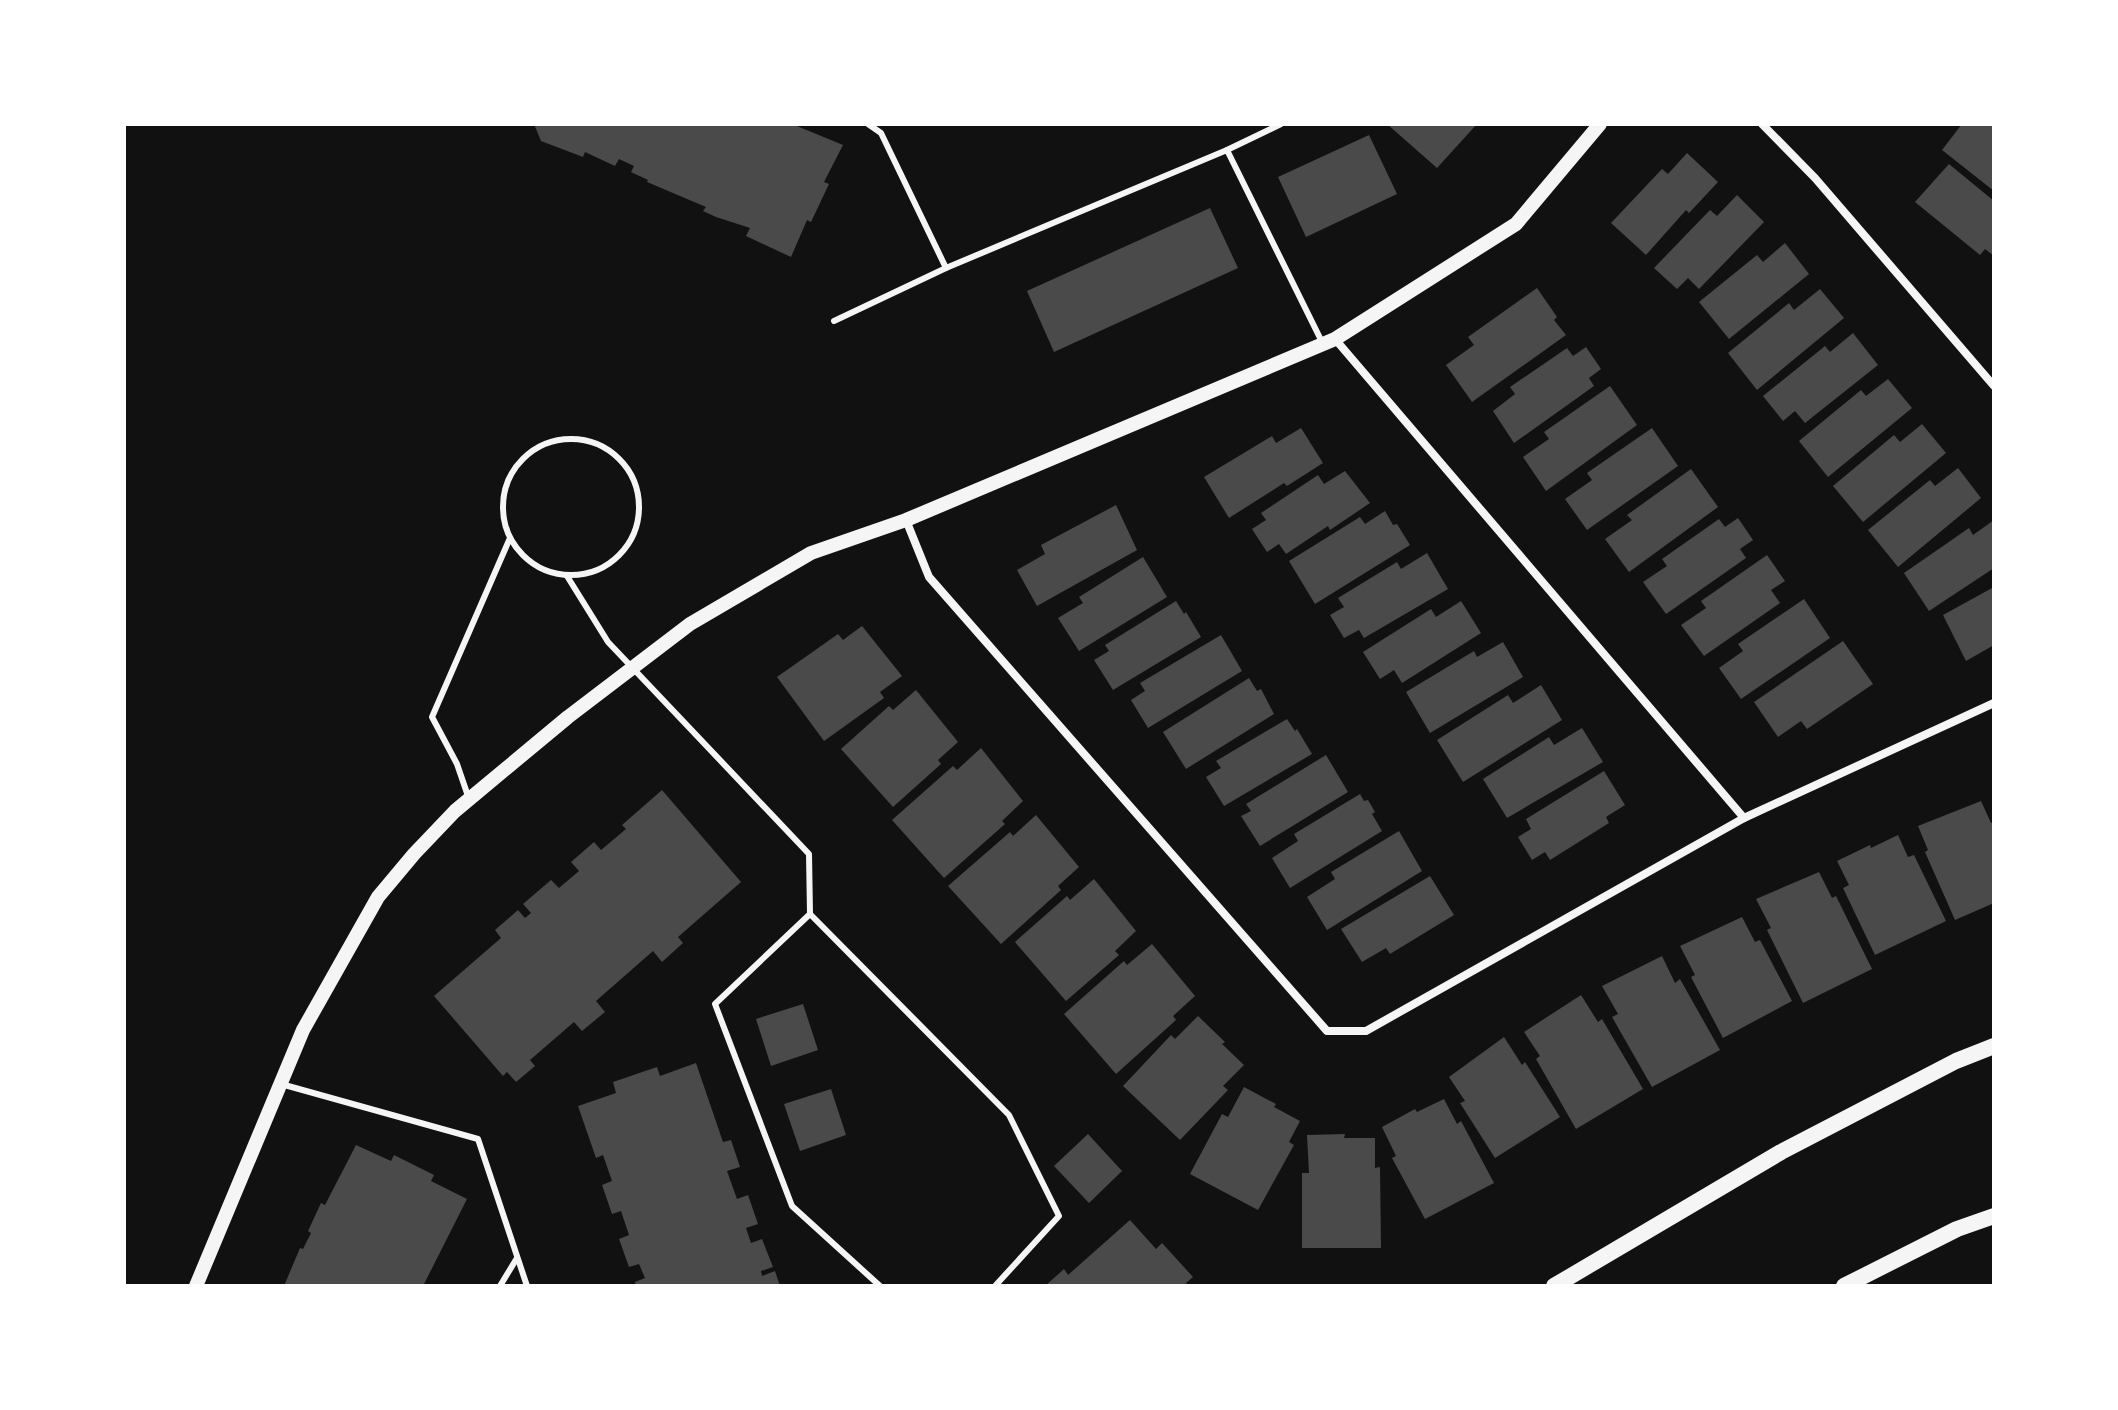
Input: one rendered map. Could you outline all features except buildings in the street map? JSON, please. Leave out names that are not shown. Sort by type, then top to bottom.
[{"type":"main road","points":[[1554,1286],[1781,1152],[1956,1061],[1994,1046]]},
{"type":"main road","points":[[1844,1286],[1957,1229],[1994,1216]]},
{"type":"street","points":[[196,1286],[203,1263],[303,1030],[378,897],[414,854],[469,799],[568,717],[690,624],[811,553],[906,520],[1329,342],[1516,224],[1600,124]]},
{"type":"street","points":[[1762,124],[1815,178],[1994,386]]},
{"type":"street","points":[[1329,342],[1744,818]]},
{"type":"street","points":[[906,520],[929,577],[1327,1031],[1366,1031],[1744,818],[1994,703]]},
{"type":"street","points":[[187,1286],[203,1263]]},
{"type":"lane","points":[[868,124],[881,133],[946,268]]},
{"type":"lane","points":[[834,321],[946,268],[1227,150],[1281,124]]},
{"type":"lane","points":[[1227,150],[1329,342]]},
{"type":"lane","points":[[561,440],[583,440],[603,447],[620,460],[632,477],[639,500],[637,524],[628,545],[612,563],[590,573],[567,576],[544,570],[525,557],[510,538],[504,518],[504,496],[511,476],[523,458],[541,446],[561,440]]},
{"type":"lane","points":[[469,799],[457,764],[432,717],[510,538]]},
{"type":"lane","points":[[567,576],[608,642],[809,854],[810,914],[1009,1115],[1059,1216],[995,1286]]},
{"type":"lane","points":[[810,914],[715,1004],[792,1206],[880,1286]]},
{"type":"lane","points":[[281,1084],[478,1139],[527,1286]]},
{"type":"lane","points":[[500,1286],[517,1258]]}]
